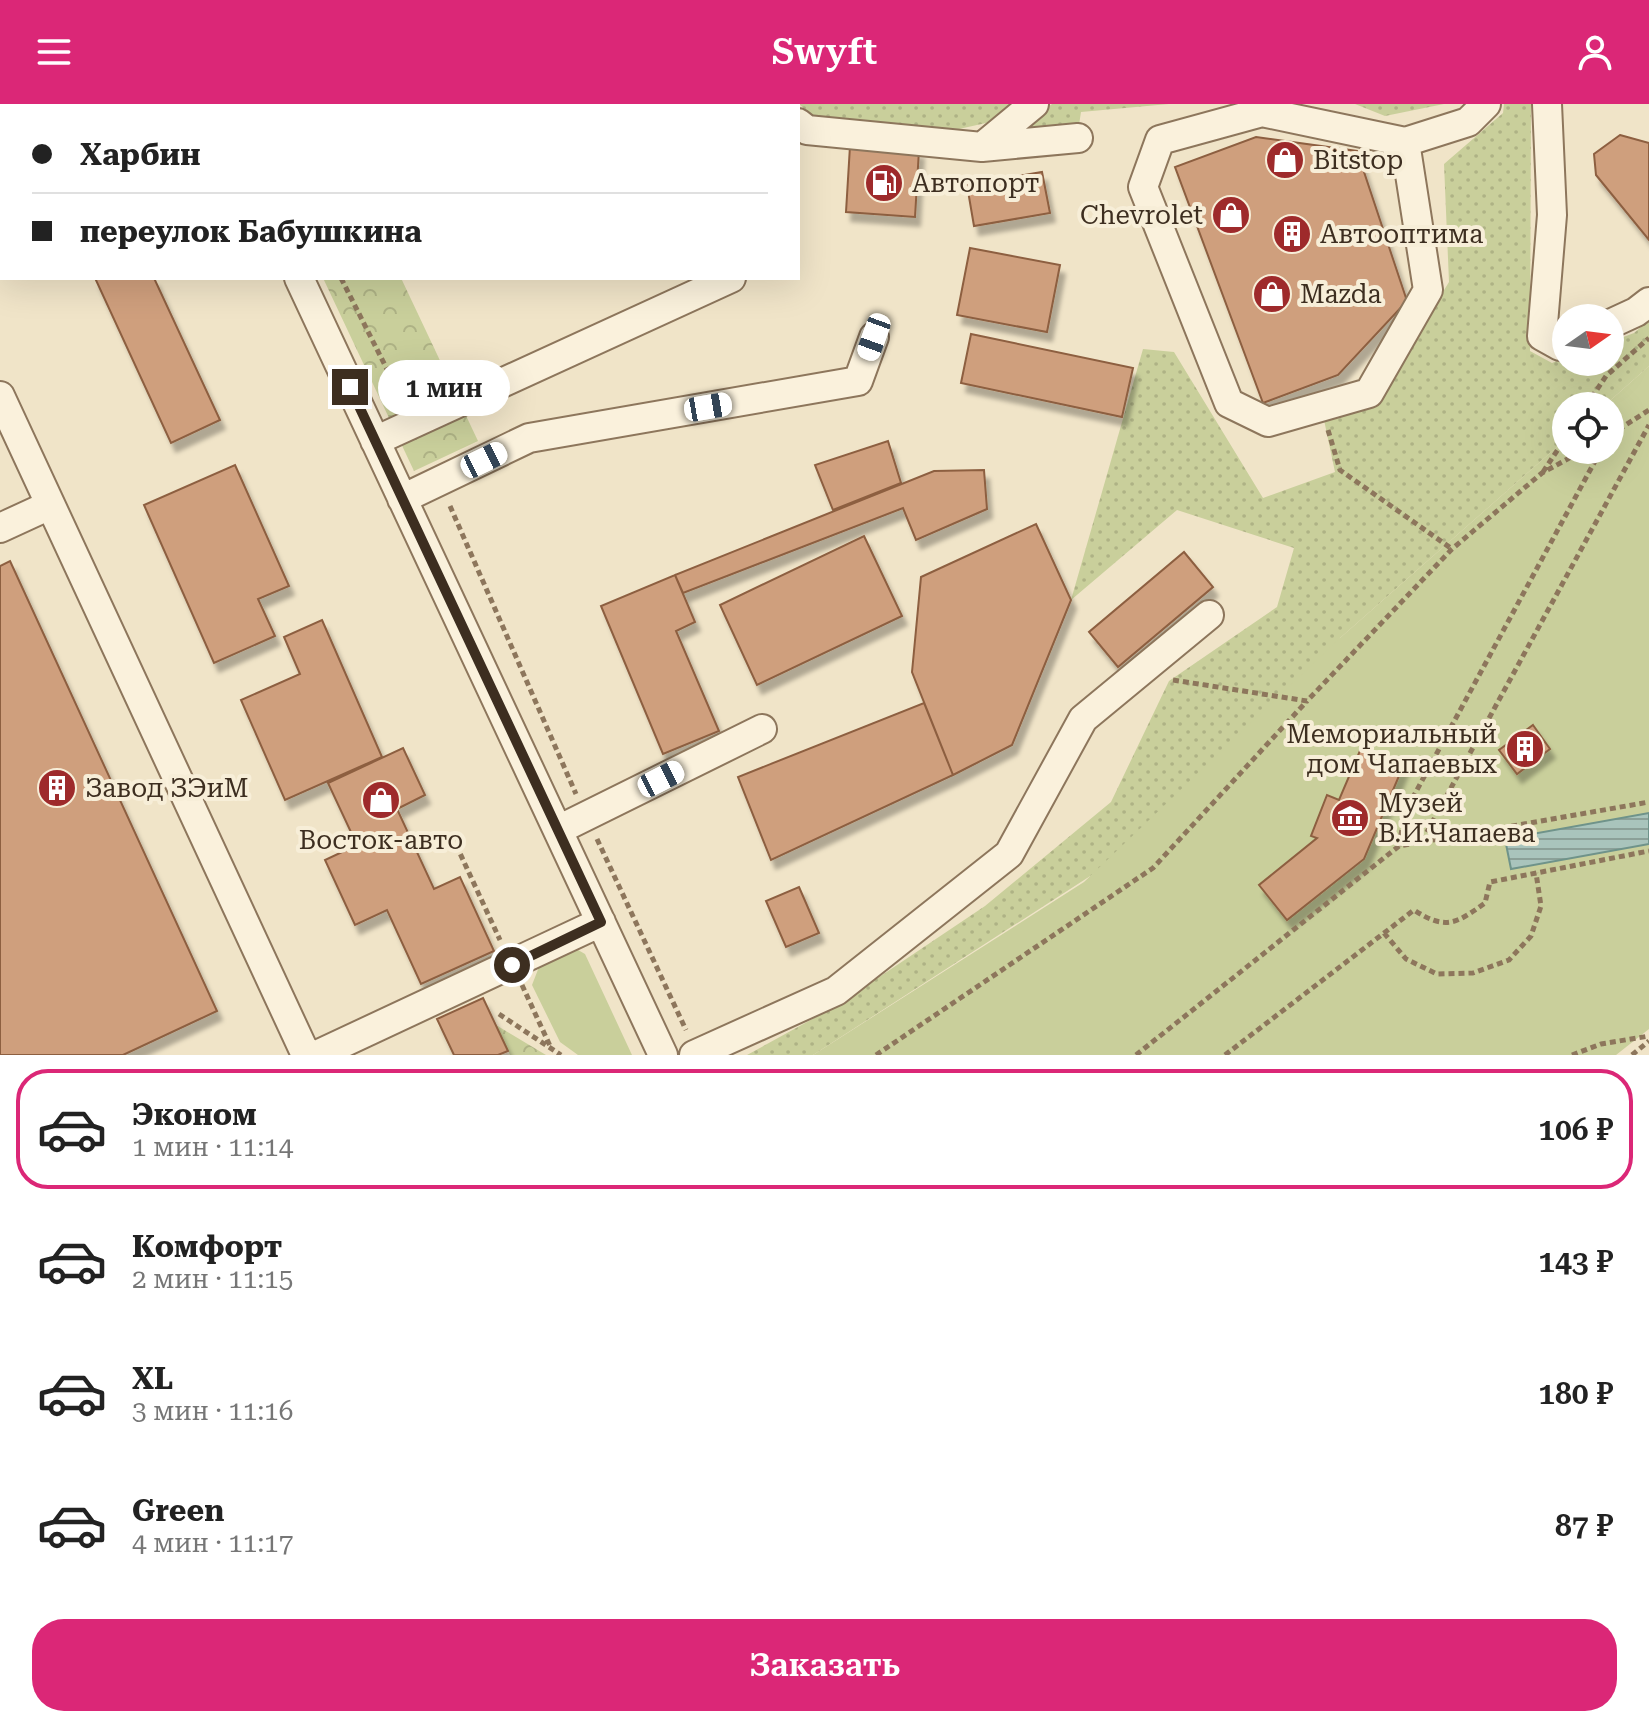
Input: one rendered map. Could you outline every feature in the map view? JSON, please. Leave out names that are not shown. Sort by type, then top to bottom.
[{"type":"lane","points":[[982,147],[1034,104]]},
{"type":"lane","points":[[1405,142],[1428,290],[1369,393],[1268,422],[1229,403],[1143,187],[1160,140],[1262,112],[1405,142],[1468,122],[1486,104]]},
{"type":"lane","points":[[1547,104],[1552,215],[1542,336],[1552,342]]},
{"type":"lane","points":[[800,125],[807,130],[982,147],[1078,138]]},
{"type":"lane","points":[[300,280],[663,1055]]},
{"type":"lane","points":[[375,441],[727,280]]},
{"type":"lane","points":[[1624,318],[1649,302]]},
{"type":"lane","points":[[402,499],[529,438],[858,381],[874,337]]},
{"type":"lane","points":[[0,396],[306,1055]]},
{"type":"lane","points":[[0,528],[50,505]]},
{"type":"lane","points":[[696,1054],[836,991],[1009,854],[1083,719],[1209,615]]},
{"type":"lane","points":[[558,830],[762,729]]},
{"type":"lane","points":[[317,1055],[601,922]]},
{"type":"path","points":[[342,280],[414,423]]},
{"type":"path","points":[[1595,392],[1606,376],[1649,338]]},
{"type":"path","points":[[1322,407],[1340,470],[1452,549]]},
{"type":"path","points":[[1624,426],[1649,410]]},
{"type":"path","points":[[1422,842],[1649,425]]},
{"type":"path","points":[[1542,473],[1552,458]]},
{"type":"path","points":[[876,1055],[1153,868],[1452,549],[1542,473],[1558,464]]},
{"type":"path","points":[[1399,846],[1405,812],[1593,464]]},
{"type":"path","points":[[439,481],[586,816],[696,1054]]},
{"type":"path","points":[[1137,675],[1307,701]]},
{"type":"path","points":[[1136,1055],[1399,846],[1649,802]]},
{"type":"path","points":[[1225,1055],[1414,910],[1433,923],[1460,921],[1485,903],[1490,882],[1649,851]]},
{"type":"path","points":[[1384,933],[1406,959],[1437,974],[1473,973],[1509,960],[1531,936],[1541,906],[1536,873]]},
{"type":"path","points":[[499,1014],[561,1055]]},
{"type":"path","points":[[1572,1055],[1601,1044],[1649,1039]]},
{"type":"path","points":[[1632,1055],[1649,1039]]},
{"type":"green space","points":[[800,104],[1012,104],[986,123],[959,129],[817,120]]},
{"type":"green space","points":[[1052,104],[1169,104],[1081,112],[1079,125],[1022,136],[1021,128]]},
{"type":"green space","points":[[1355,104],[1444,104],[1385,116]]},
{"type":"green space","points":[[1504,104],[1531,104],[1530,351],[1552,363],[1552,376],[1624,376],[1624,337],[1634,333],[1649,320],[1649,366],[1620,392],[1552,392],[1552,451],[1340,638],[1324,725],[813,1055],[747,1055],[836,1006],[985,906],[1111,802],[1169,681],[1277,607],[1294,548],[1177,510],[1071,600],[1143,349],[1174,352],[1263,498],[1335,472],[1324,420],[1380,395],[1449,282],[1444,164],[1503,113]]},
{"type":"green space","points":[[324,280],[402,280],[478,441],[414,471]]},
{"type":"green space","points":[[1649,366],[1649,1029],[1616,1055],[813,1055],[1084,882],[1340,638],[1552,451],[1552,464],[1624,464],[1624,392],[1620,392]]},
{"type":"green space","points":[[578,950],[585,954],[632,1055],[578,1055],[560,1042],[532,985],[539,967]]},
{"type":"green space","points":[[496,1025],[546,1055],[510,1055]]},
{"type":"water","points":[[1649,813],[1649,844],[1511,869],[1505,839]]},
{"type":"building","points":[[1620,135],[1649,143],[1649,240],[1596,175],[1594,154]]},
{"type":"building","name":"Автооптима","points":[[1256,137],[1357,151],[1407,301],[1338,375],[1263,403],[1175,167]]},
{"type":"building","points":[[850,146],[919,150],[915,217],[846,212]]},
{"type":"building","points":[[1042,172],[1050,213],[974,226],[967,185]]},
{"type":"building","points":[[970,248],[1060,265],[1047,332],[957,315]]},
{"type":"building","points":[[96,280],[155,280],[220,420],[171,443]]},
{"type":"building","points":[[971,334],[1133,368],[1122,417],[961,383]]},
{"type":"building","points":[[888,441],[901,483],[833,510],[815,465]]},
{"type":"building","points":[[235,465],[289,586],[258,599],[275,636],[214,663],[144,505]]},
{"type":"building","points":[[984,470],[987,509],[916,540],[903,508],[683,593],[675,575],[934,471]]},
{"type":"building","points":[[1036,524],[1071,600],[1012,745],[953,775],[912,672],[921,577]]},
{"type":"building","points":[[864,536],[902,616],[757,685],[720,605]]},
{"type":"building","points":[[1184,552],[1213,587],[1118,667],[1089,632]]},
{"type":"building","name":"Завод ЗЭиМ","points":[[10,561],[217,1011],[123,1055],[0,1055],[0,566]]},
{"type":"building","points":[[675,575],[695,622],[676,631],[719,731],[663,754],[601,606]]},
{"type":"building","points":[[322,620],[382,757],[285,800],[241,700],[300,674],[284,637]]},
{"type":"building","points":[[924,703],[953,775],[771,860],[738,777]]},
{"type":"building","name":"Мемориальный дом Чапаевых","points":[[1533,725],[1550,749],[1517,774],[1499,750]]},
{"type":"building","name":"Музей В.И.Чапаева","points":[[1362,746],[1404,764],[1364,859],[1287,920],[1259,885],[1317,838],[1311,836],[1327,795],[1339,800]]},
{"type":"building","points":[[403,748],[425,795],[397,809],[434,889],[460,877],[494,951],[421,984],[387,910],[355,925],[325,860],[357,845],[328,783]]},
{"type":"building","points":[[799,887],[819,933],[786,947],[766,901]]},
{"type":"building","points":[[483,998],[508,1051],[498,1055],[454,1055],[437,1019]]},
{"type":"place","name":"Bitstop","points":[[1285,160]]},
{"type":"place","name":"Автопорт","points":[[884,183]]},
{"type":"place","name":"Chevrolet","points":[[1231,215]]},
{"type":"place","name":"Автооптима","points":[[1292,234]]},
{"type":"place","name":"Mazda","points":[[1272,294]]},
{"type":"place","name":"Мемориальный дом Чапаевых","points":[[1525,749]]},
{"type":"place","name":"Завод ЗЭиМ","points":[[57,788]]},
{"type":"place","name":"Восток-авто","points":[[381,800]]},
{"type":"place","name":"Музей В.И.Чапаева","points":[[1350,818]]},
{"type":"route","points":[[350,387],[601,922],[512,965]]}]
